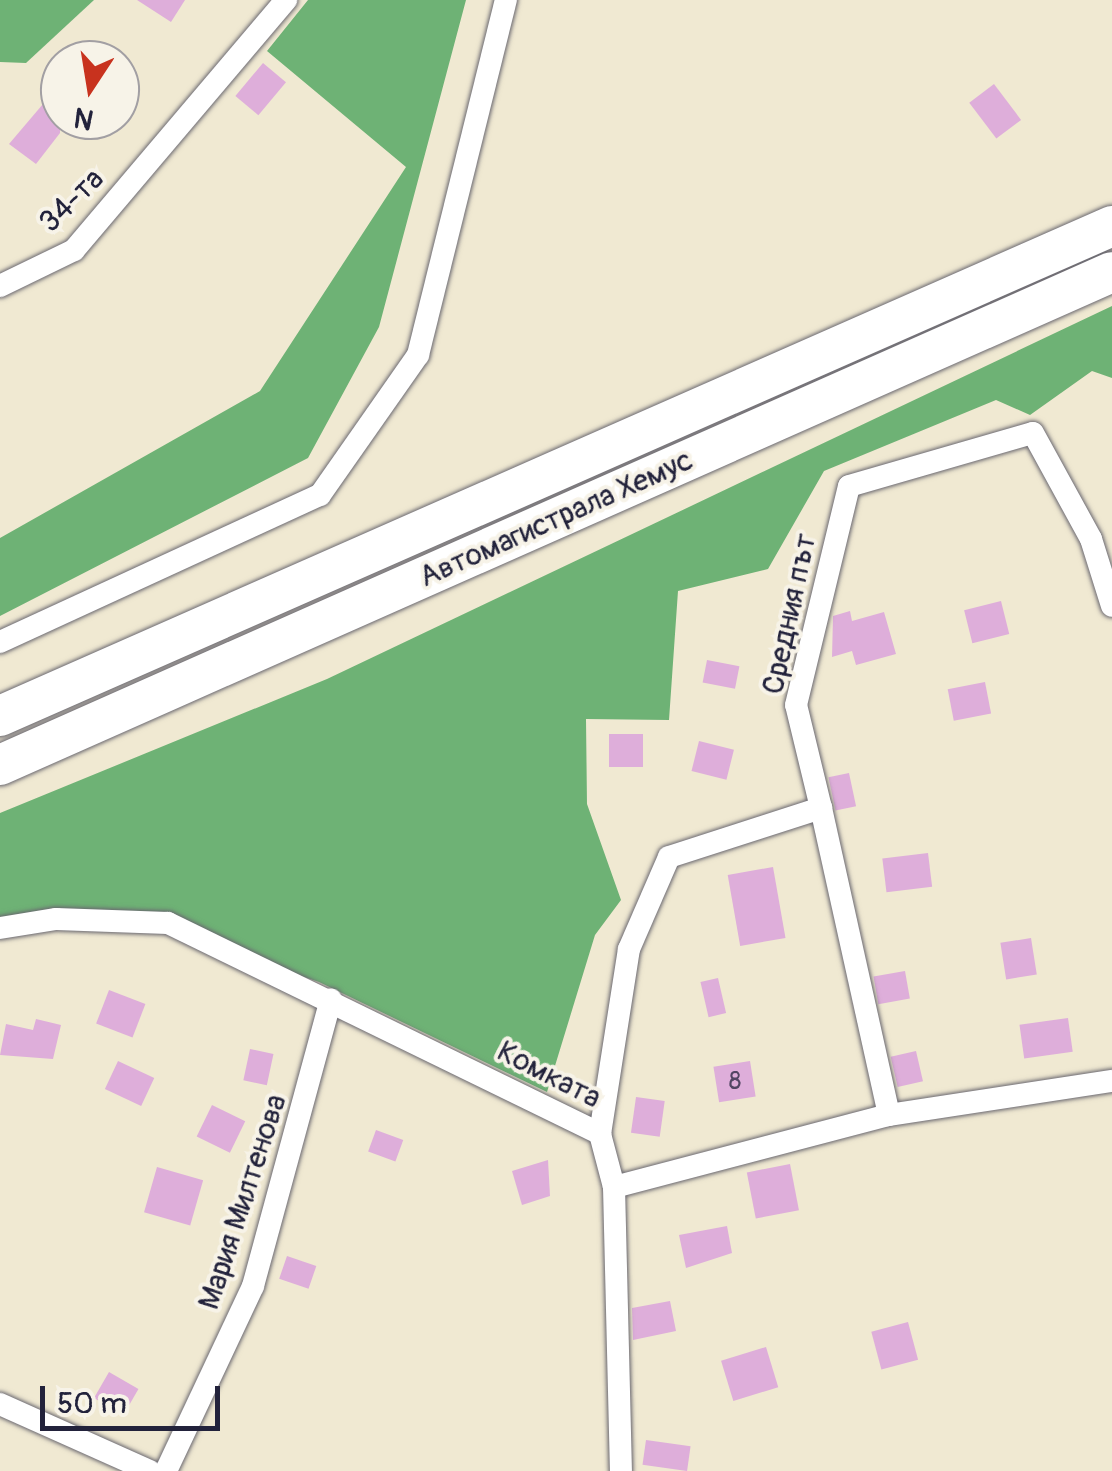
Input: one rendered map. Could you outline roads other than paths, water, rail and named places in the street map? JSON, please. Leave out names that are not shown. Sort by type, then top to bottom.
[{"type":"highway","name":"Автомагистрала Хемус","points":[[0,716],[1112,226]]},
{"type":"highway","name":"Автомагистрала Хемус","points":[[0,765],[1112,272]]},
{"type":"street","name":"34-та","points":[[0,286],[74,250],[286,0]]},
{"type":"street","points":[[0,642],[320,495],[418,356],[506,0]]},
{"type":"street","name":"Средния път","points":[[821,808],[796,705],[849,486],[1033,433],[1091,539],[1112,606]]},
{"type":"street","points":[[600,1134],[628,949],[670,857],[821,808],[890,1115]]},
{"type":"street","name":"Комката","points":[[0,928],[56,919],[168,923],[331,998],[600,1134],[614,1187],[621,1471]]},
{"type":"street","name":"Мария Милтенова","points":[[166,1471],[253,1286],[331,998]]},
{"type":"street","points":[[614,1187],[890,1115],[1112,1081]]},
{"type":"street","points":[[0,1404],[150,1471]]}]
